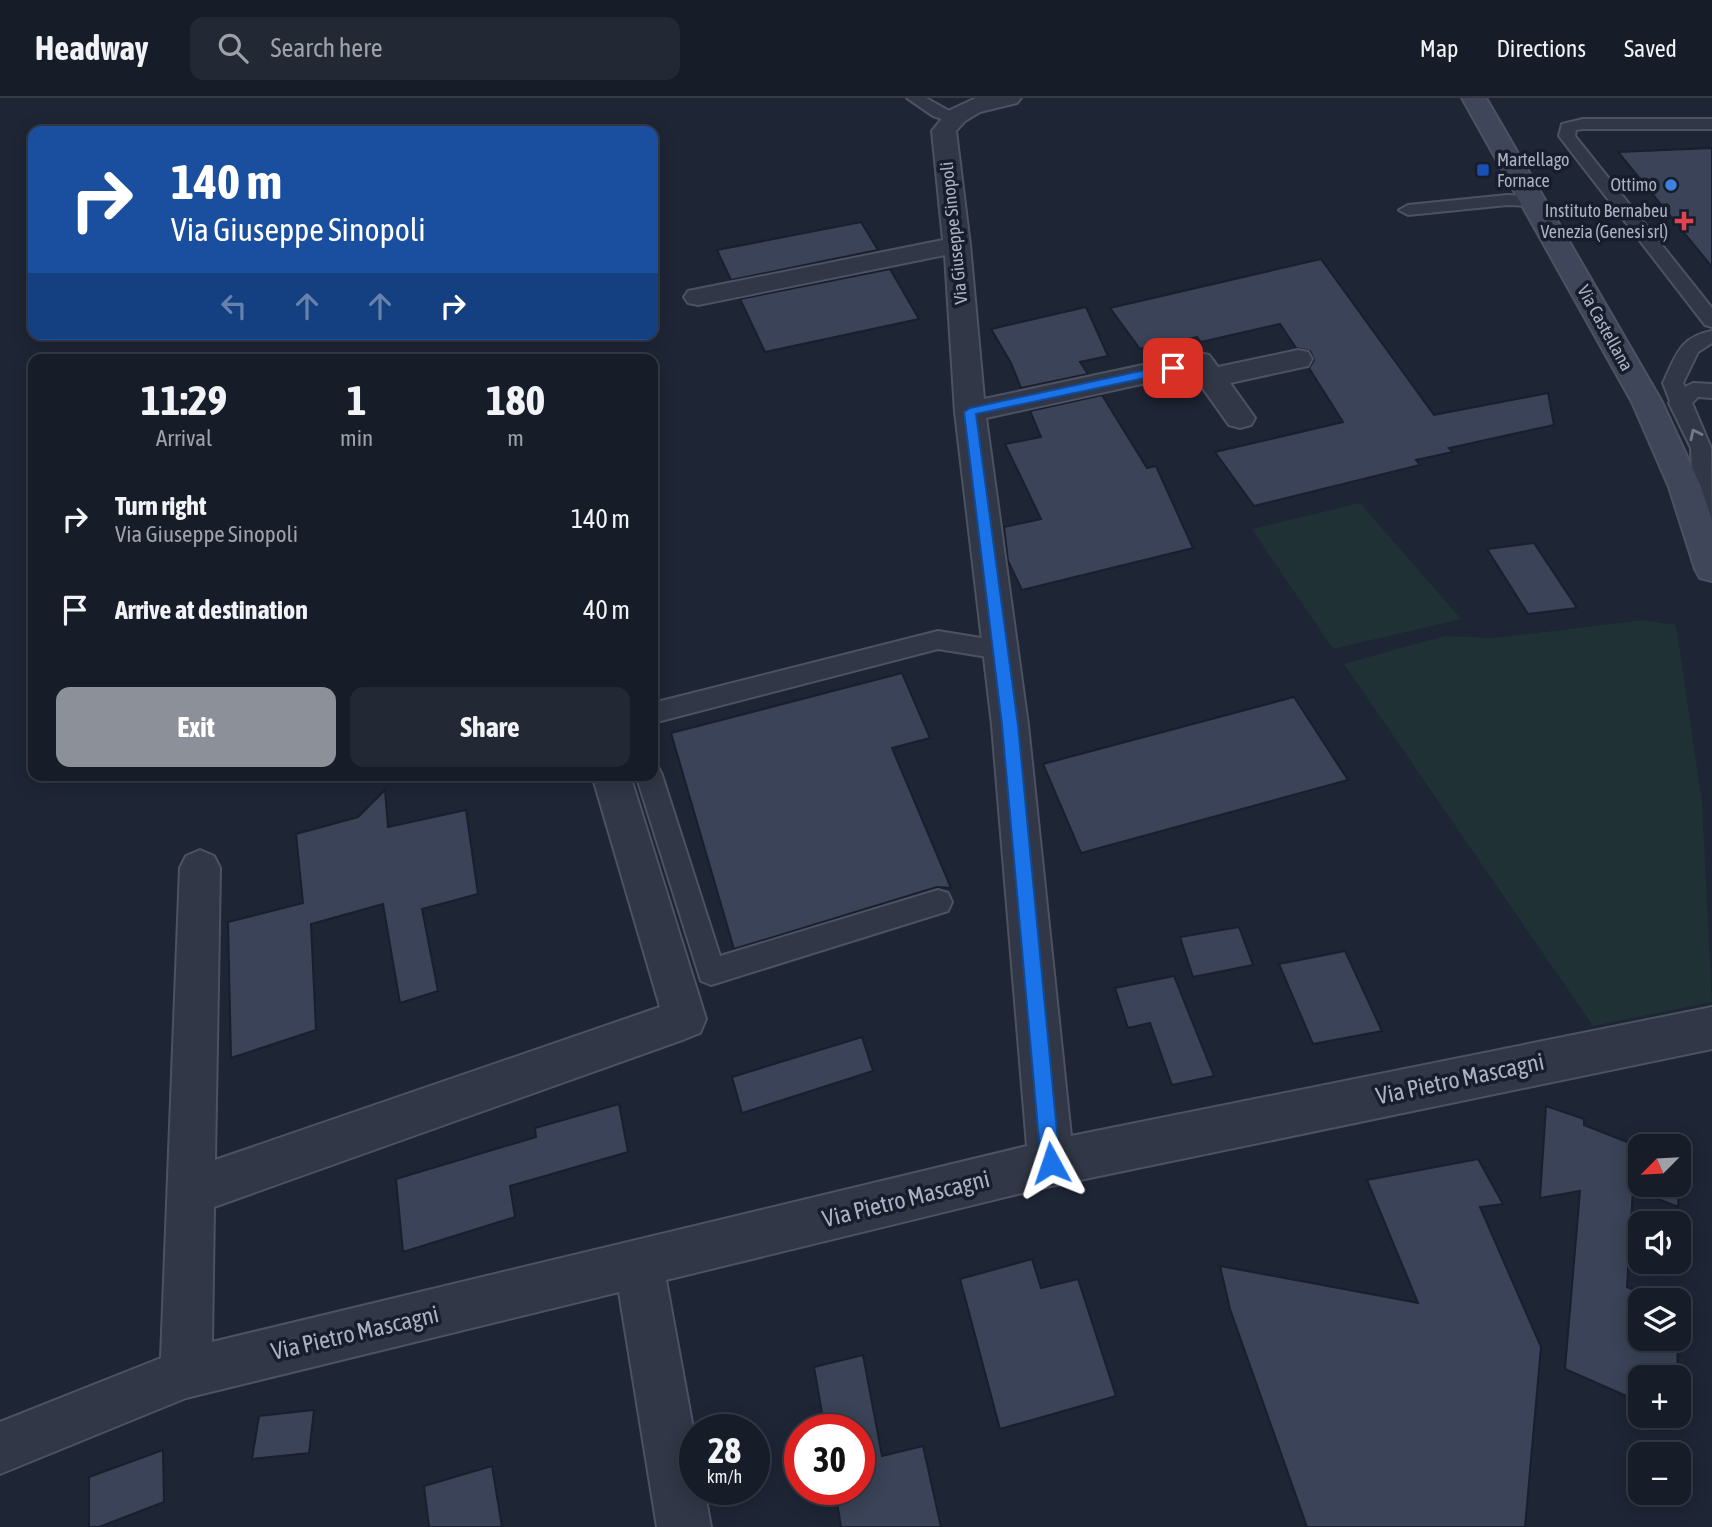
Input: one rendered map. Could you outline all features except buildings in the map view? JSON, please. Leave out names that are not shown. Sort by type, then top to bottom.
[{"type":"street","points":[[952,117],[970,106],[1009,98]]},
{"type":"street","name":"Via Castellana","points":[[1476,102],[1647,402],[1685,487],[1709,560]]},
{"type":"street","name":"Via Giuseppe Sinopoli","points":[[952,117],[944,131],[957,244],[970,412],[1010,725],[1051,1163]]},
{"type":"street","points":[[698,297],[957,244]]},
{"type":"street","points":[[1210,378],[1298,359]]},
{"type":"street","points":[[970,412],[1199,362],[1240,418]]},
{"type":"street","points":[[193,1191],[685,1019],[613,781]]},
{"type":"street","points":[[186,1373],[200,868]]},
{"type":"street","name":"Via Pietro Mascagni","points":[[0,1448],[186,1373],[1051,1163],[1712,1028]]},
{"type":"street","points":[[639,1265],[684,1527]]},
{"type":"lane","points":[[915,98],[939,113],[952,117]]},
{"type":"lane","points":[[1712,124],[1583,124],[1568,127],[1567,136],[1712,321]]},
{"type":"lane","points":[[1408,210],[1507,200],[1534,201]]},
{"type":"lane","points":[[1709,560],[1701,448],[1679,403],[1673,383],[1689,347],[1704,337],[1712,337]]},
{"type":"lane","points":[[1679,403],[1693,390],[1712,391]]},
{"type":"lane","points":[[658,712],[938,640],[999,650]]},
{"type":"lane","points":[[651,781],[711,972],[938,901]]},
{"type":"shaded area","points":[[1360,503],[1461,619],[1333,649],[1252,529]]},
{"type":"shaded area","points":[[1643,620],[1676,625],[1702,803],[1712,1002],[1593,1026],[1344,664],[1444,636],[1494,638]]},
{"type":"place","name":"Martellago Fornace","points":[[1483,170]]},
{"type":"place","name":"Ottimo","points":[[1671,185]]},
{"type":"place","name":"Instituto Bernabeu Venezia (Genesi srl)","points":[[1684,221]]},
{"type":"route","points":[[1051,1163],[1010,725],[970,412],[1173,368]]}]
